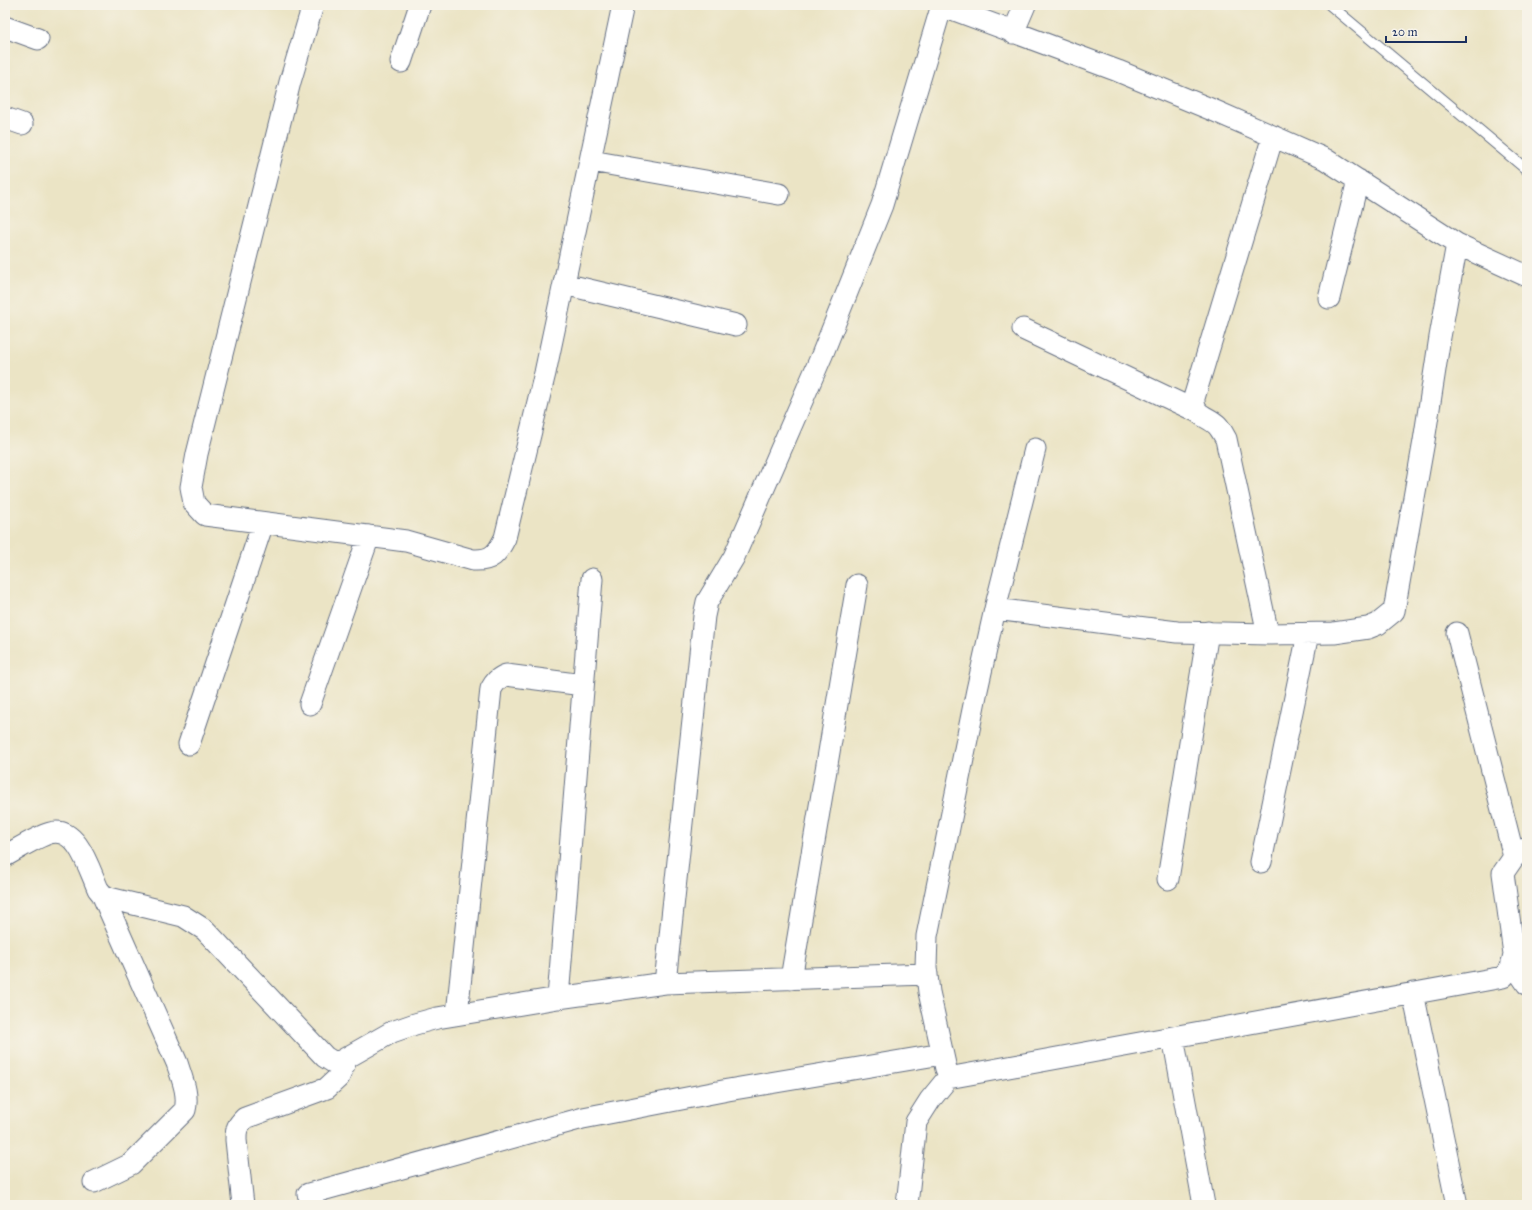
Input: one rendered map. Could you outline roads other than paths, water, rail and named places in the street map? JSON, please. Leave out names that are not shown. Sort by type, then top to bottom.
[{"type":"street","points":[[313,5],[290,82],[197,454],[191,487],[194,503],[205,515],[406,541],[473,560],[484,561],[491,558],[499,550],[504,538],[544,373],[624,5]]},
{"type":"street","points":[[401,62],[420,5]]},
{"type":"street","points":[[665,983],[704,616],[707,602],[738,550],[822,355],[882,205],[942,5],[1013,33],[1118,71],[1273,136],[1325,160],[1457,244],[1527,276]]},
{"type":"street","points":[[1013,33],[1025,5]]},
{"type":"street","points":[[5,27],[38,39]]},
{"type":"street","points":[[1196,411],[1194,406],[1194,398],[1273,136]]},
{"type":"street","points":[[591,160],[779,194]]},
{"type":"street","points":[[1329,298],[1358,180]]},
{"type":"street","points":[[995,608],[1177,632],[1268,634],[1334,633],[1368,628],[1378,624],[1394,611],[1457,244]]},
{"type":"street","points":[[564,284],[736,324]]},
{"type":"street","points":[[1023,329],[1196,411],[1217,424],[1226,439],[1268,634]]},
{"type":"street","points":[[948,1078],[929,992],[926,967],[927,936],[995,608],[1035,449]]},
{"type":"street","points":[[189,744],[263,522]]},
{"type":"street","points":[[310,704],[370,536]]},
{"type":"street","points":[[558,998],[592,579]]},
{"type":"street","points":[[791,979],[857,585]]},
{"type":"street","points":[[1168,879],[1208,632]]},
{"type":"street","points":[[907,1205],[916,1122],[930,1100],[948,1078],[1503,977],[1511,968],[1514,954],[1502,873],[1520,853],[1457,633]]},
{"type":"street","points":[[1261,862],[1308,634]]},
{"type":"street","points":[[457,1014],[491,689],[500,677],[506,675],[583,685]]},
{"type":"street","points":[[5,856],[49,833],[66,833],[73,838],[98,889],[102,894],[177,1063],[186,1090],[187,1103],[185,1110],[131,1164],[94,1182]]},
{"type":"street","points":[[102,894],[109,898],[183,916],[205,930],[325,1057],[333,1062],[341,1061],[347,1058],[392,1032],[422,1022],[457,1014],[558,998],[665,983],[927,974]]},
{"type":"street","points":[[1512,962],[1527,984]]},
{"type":"street","points":[[1413,993],[1457,1205]]},
{"type":"street","points":[[1173,1037],[1204,1205]]},
{"type":"street","points":[[308,1194],[583,1118],[728,1090],[942,1054]]},
{"type":"street","points":[[243,1205],[236,1140],[236,1130],[239,1124],[245,1118],[327,1088],[339,1076],[347,1058]]},
{"type":"lane","points":[[1330,5],[1527,170]]}]
